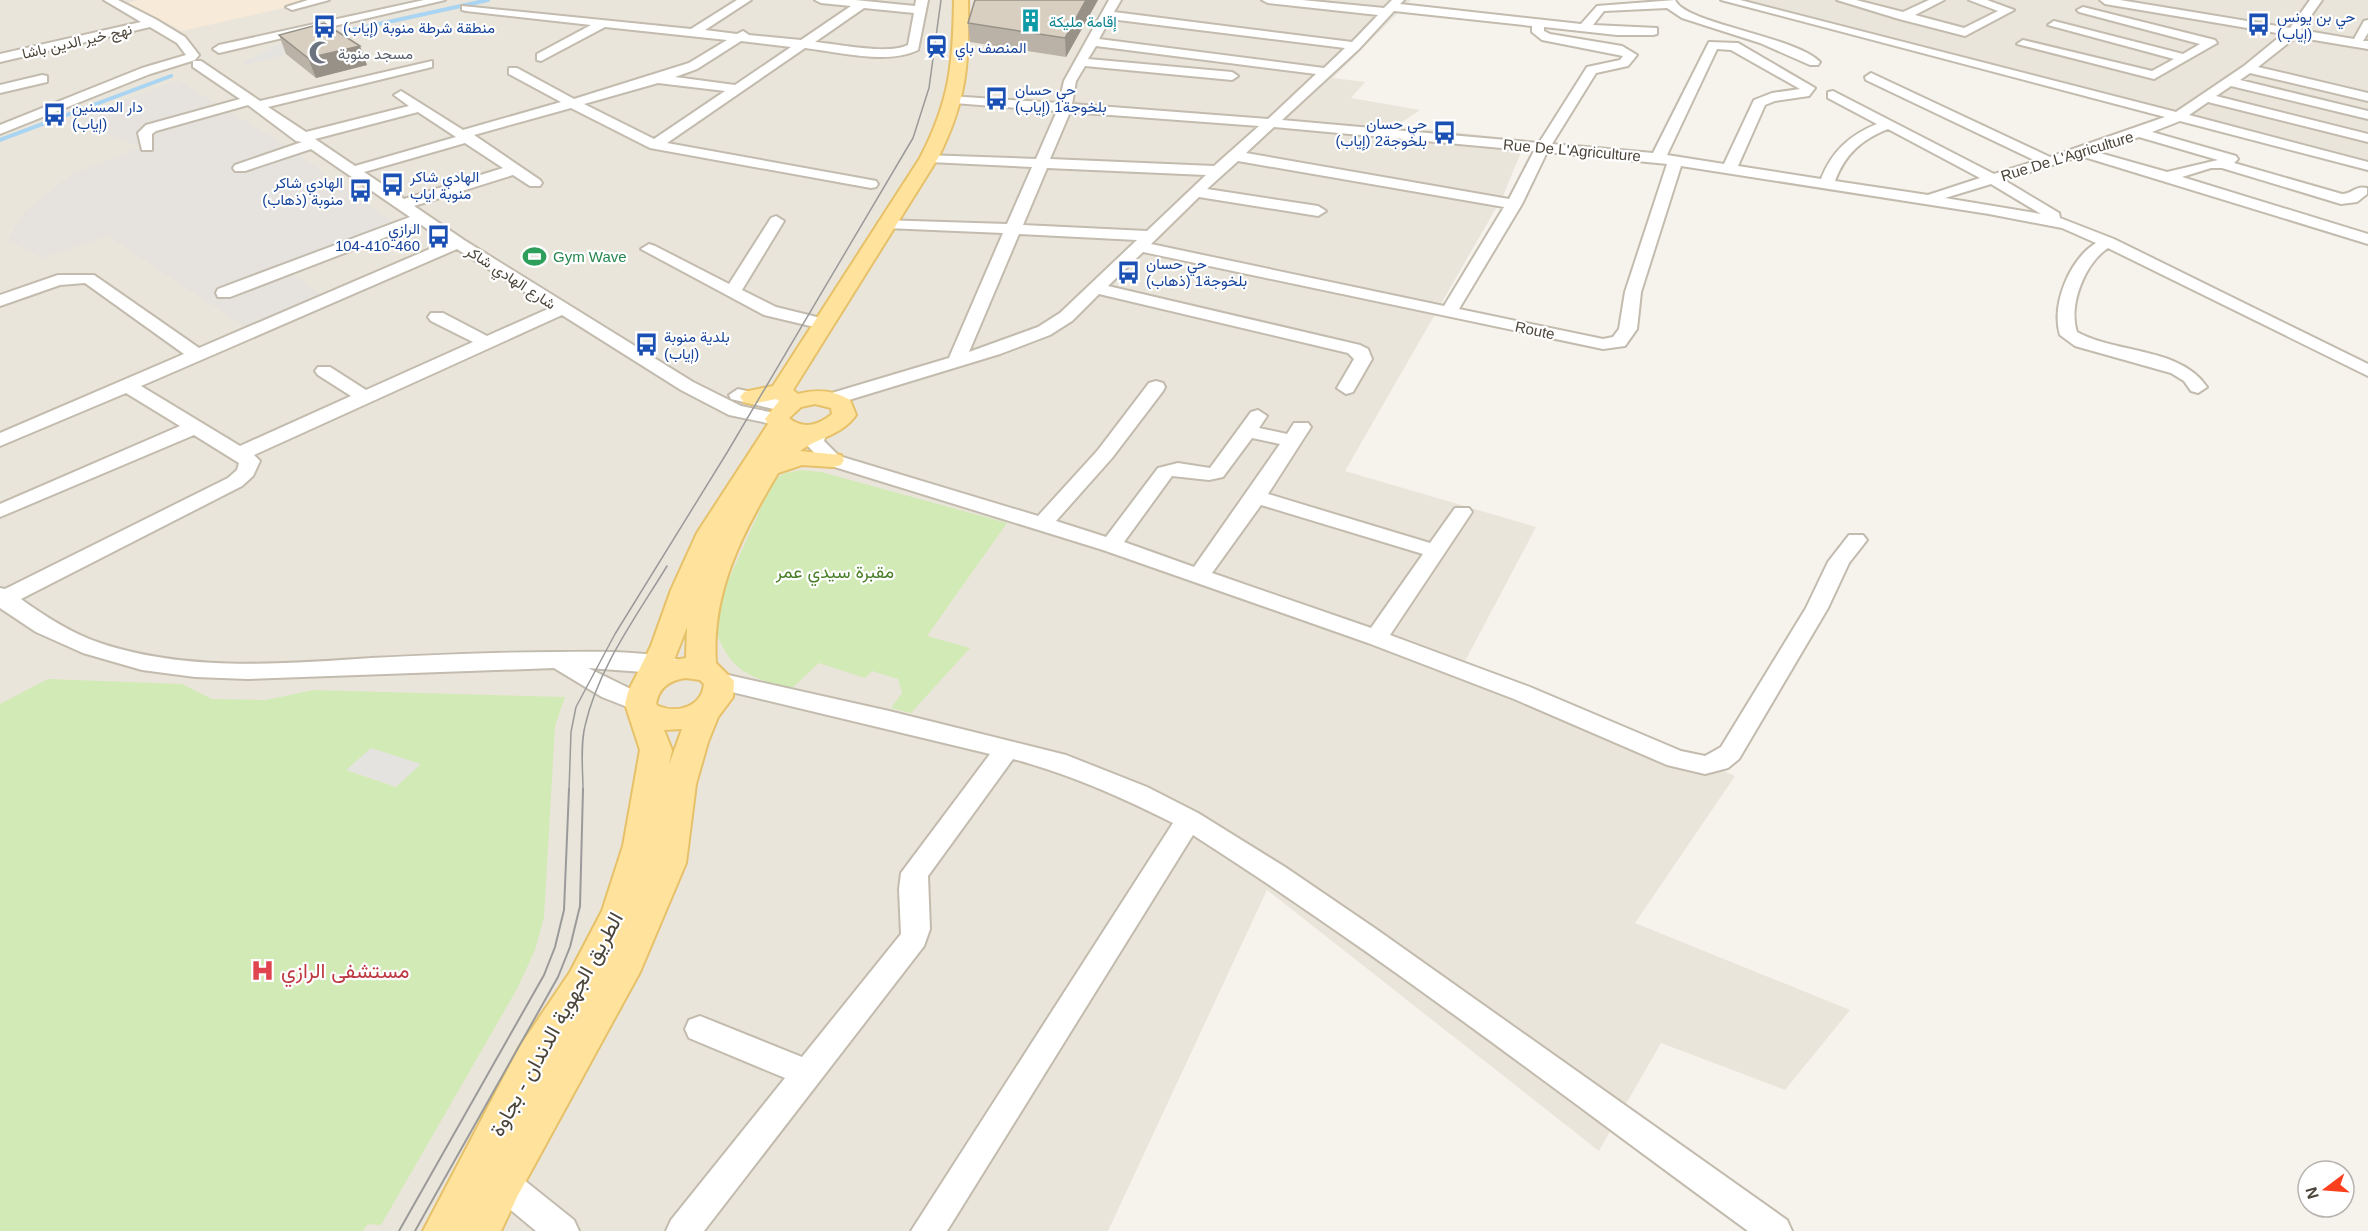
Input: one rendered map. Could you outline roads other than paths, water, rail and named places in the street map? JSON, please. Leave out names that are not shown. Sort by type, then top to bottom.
[{"type":"main road","points":[[648,684],[667,672],[705,686],[684,719],[660,720],[644,711],[648,684],[666,646],[685,590],[710,533],[783,408],[793,369],[929,158],[947,122],[954,99],[962,45],[961,0]]},
{"type":"main road","points":[[793,369],[796,383],[803,391],[833,402]]},
{"type":"main road","points":[[752,397],[783,408],[833,402]]},
{"type":"main road","name":"الطريق الجهوية الدندان - بجاوة","points":[[444,1231],[488,1179],[622,972],[669,862],[680,784],[705,686],[700,617],[707,589],[739,519],[779,455],[815,431],[841,420],[833,402]]},
{"type":"main road","points":[[783,408],[796,431],[815,431]]},
{"type":"main road","points":[[769,469],[790,458],[803,456],[832,460]]},
{"type":"main road","name":"الطريق الجهوية الدندان - بجاوة","points":[[478,1231],[488,1179],[534,1058],[583,983],[620,911],[640,846],[656,750],[648,684]]},
{"type":"street","points":[[292,7],[323,0]]},
{"type":"street","points":[[1,129],[131,78],[194,60],[211,47],[439,0]]},
{"type":"street","points":[[465,8],[501,0]]},
{"type":"street","points":[[465,8],[696,31],[745,0]]},
{"type":"street","points":[[465,8],[892,52],[904,52],[914,47],[922,5],[862,4],[821,0]]},
{"type":"street","points":[[956,362],[1065,108],[1070,81],[1115,0]]},
{"type":"street","points":[[1268,0],[1392,6],[1627,32],[1653,31]]},
{"type":"street","points":[[1727,0],[2368,166]]},
{"type":"street","points":[[1903,16],[1938,0]]},
{"type":"street","points":[[1803,19],[1839,3],[1965,32],[2008,10],[1999,5],[1975,0]]},
{"type":"street","points":[[1986,66],[2099,0],[2138,3],[2365,41],[2368,24]]},
{"type":"street","points":[[2151,0],[2195,3],[2296,28]]},
{"type":"street","name":"Rue De L'Agriculture","points":[[954,99],[1273,123],[1658,158],[1928,198],[2082,152],[2140,133],[2176,118],[2261,60],[2296,28],[2316,0]]},
{"type":"street","points":[[119,1],[181,40],[233,49],[238,53]]},
{"type":"street","points":[[353,2],[370,14]]},
{"type":"street","points":[[1585,27],[1601,8],[1669,2],[1686,16],[1764,40],[1814,62]]},
{"type":"street","points":[[655,145],[862,4]]},
{"type":"street","points":[[833,402],[1044,331],[1066,317],[1098,289],[1218,171],[1355,46],[1392,6]]},
{"type":"street","points":[[2014,49],[2154,75],[2211,43],[2083,10]]},
{"type":"street","points":[[1106,15],[1355,46]]},
{"type":"street","points":[[1449,312],[1514,204],[1543,147],[1591,70],[1624,63],[1631,55],[1616,49],[1546,37],[1538,32],[1538,22]]},
{"type":"street","name":"نهج خير الدين باشا","points":[[1,57],[153,23]]},
{"type":"street","points":[[541,57],[603,23]]},
{"type":"street","points":[[2046,30],[2185,58]]},
{"type":"street","points":[[194,60],[216,63],[232,58],[278,35]]},
{"type":"street","points":[[352,171],[658,79],[693,66],[742,36]]},
{"type":"street","name":"شارع الهادي شاكر","points":[[181,40],[194,60],[219,81],[458,243],[561,309],[687,386],[736,411],[783,408]]},
{"type":"street","points":[[1092,42],[1327,72]]},
{"type":"street","points":[[1658,158],[1713,45],[1724,44],[1734,46],[1808,88],[1804,93],[1764,99],[1759,103],[1729,169]]},
{"type":"street","points":[[2261,60],[2336,75]]},
{"type":"street","points":[[1080,62],[1242,77]]},
{"type":"street","points":[[216,63],[219,81]]},
{"type":"street","points":[[147,147],[145,133],[151,128],[428,64]]},
{"type":"street","points":[[2248,69],[2368,97]]},
{"type":"street","points":[[513,71],[655,145],[871,184]]},
{"type":"street","points":[[1871,77],[2049,162]]},
{"type":"street","points":[[0,89],[42,79]]},
{"type":"street","points":[[658,79],[738,89]]},
{"type":"street","points":[[2230,82],[2368,115]]},
{"type":"street","points":[[1288,83],[1311,86]]},
{"type":"street","points":[[1864,92],[1891,86]]},
{"type":"street","points":[[401,95],[535,183]]},
{"type":"street","points":[[1833,95],[1993,179],[2066,224],[2108,242],[2368,371]]},
{"type":"street","points":[[2207,98],[2368,138]]},
{"type":"street","points":[[240,168],[306,141],[421,107]]},
{"type":"street","points":[[2311,152],[2349,110]]},
{"type":"street","points":[[1826,184],[1833,166],[1850,143],[1888,124]]},
{"type":"street","points":[[2140,133],[2368,206]]},
{"type":"street","points":[[2082,152],[2368,239]]},
{"type":"street","points":[[1236,156],[1514,204]]},
{"type":"street","points":[[929,158],[1218,171]]},
{"type":"street","points":[[2167,177],[2220,160],[2343,189],[2365,189]]},
{"type":"street","name":"Route","points":[[886,223],[1013,228],[1147,241],[1449,312],[1603,344],[1619,342],[1628,329],[1633,292],[1675,161]]},
{"type":"street","points":[[400,204],[513,170]]},
{"type":"street","points":[[2348,200],[2365,189]]},
{"type":"street","points":[[1196,192],[1318,211]]},
{"type":"street","points":[[1928,198],[2066,224]]},
{"type":"street","points":[[224,293],[421,218]]},
{"type":"street","points":[[732,293],[776,221]]},
{"type":"street","points":[[2108,242],[2089,256],[2073,286],[2067,317],[2069,335],[2092,347],[2144,358],[2174,369],[2192,378],[2198,387]]},
{"type":"street","points":[[0,440],[458,243]]},
{"type":"street","points":[[649,249],[770,311],[823,324]]},
{"type":"street","points":[[0,302],[58,280],[88,278],[198,356]]},
{"type":"street","points":[[1098,289],[1354,348],[1362,353],[1364,359],[1346,388]]},
{"type":"street","points":[[239,454],[561,309]]},
{"type":"street","points":[[436,317],[486,342]]},
{"type":"street","points":[[324,371],[365,397]]},
{"type":"street","points":[[2,598],[235,482],[250,467],[250,461],[128,386]]},
{"type":"street","name":"شارع الهادي شاكر","points":[[687,386],[752,397]]},
{"type":"street","points":[[1042,524],[1105,454],[1156,387]]},
{"type":"street","points":[[1111,545],[1165,472],[1179,468],[1207,474],[1216,473],[1253,423],[1297,434],[1256,497],[1199,576]]},
{"type":"street","points":[[0,511],[195,427]]},
{"type":"street","points":[[815,431],[814,442],[832,460],[1111,545],[1376,638],[1522,693],[1676,759],[1705,765],[1719,762],[1730,753],[1817,608],[1839,562],[1856,540]]},
{"type":"street","points":[[1256,497],[1436,552]]},
{"type":"street","points":[[1376,638],[1462,512]]},
{"type":"street","points":[[2,598],[52,630],[84,644],[136,660],[184,669],[283,670],[472,661],[555,661],[648,684]]},
{"type":"street","points":[[555,661],[591,678],[610,691],[648,684]]},
{"type":"street","points":[[705,686],[727,693],[753,688],[1008,748],[1066,764],[1102,777],[1189,820],[1275,874],[1358,932],[1775,1231]]},
{"type":"street","points":[[683,1231],[806,1072],[914,938],[917,914],[912,882],[915,873],[1008,748]]},
{"type":"street","points":[[928,1231],[1189,820]]},
{"type":"street","points":[[700,1029],[806,1072]]},
{"type":"street","points":[[488,1179],[562,1231]]},
{"type":"waterway","points":[[347,31],[488,0]]},
{"type":"waterway","points":[[0,140],[171,76]]},
{"type":"tram line","points":[[569,791],[571,732],[576,707],[615,634],[728,451],[913,138],[929,88],[941,0]]},
{"type":"tram line","points":[[583,790],[583,742],[591,705],[608,663],[667,566]]},
{"type":"tram line","points":[[399,1231],[544,975],[555,947],[564,910],[569,789]]},
{"type":"tram line","points":[[415,1231],[558,977],[570,947],[580,906],[583,790]]},
{"type":"place","name":"إقامة مليكة","points":[[1031,21]]},
{"type":"place","name":"حي بن يونس (إياب)","points":[[2259,25]]},
{"type":"place","name":"منطقة شرطة منوبة (إياب)","points":[[325,27]]},
{"type":"place","name":"المنصف باي","points":[[937,47]]},
{"type":"place","name":"مسجد منوبة","points":[[320,53]]},
{"type":"place","name":"حي حسان بلخوجة1 (إياب)","points":[[997,98]]},
{"type":"place","name":"دار المسنين (إياب)","points":[[54,115]]},
{"type":"place","name":"حي حسان بلخوجة2 (إياب)","points":[[1445,132]]},
{"type":"place","name":"الهادي شاكر منوبة اياب","points":[[392,185]]},
{"type":"place","name":"الهادي شاكر منوبة (ذهاب)","points":[[361,191]]},
{"type":"place","name":"الرازي 104-410-460","points":[[438,237]]},
{"type":"place","name":"Gym Wave","points":[[535,256]]},
{"type":"place","name":"حي حسان بلخوجة1 (ذهاب)","points":[[1128,272]]},
{"type":"place","name":"بلدية منوبة (إياب)","points":[[646,345]]},
{"type":"place","name":"مستشفى الرازي","points":[[263,970]]},
{"type":"park label","name":"مقبرة سيدي عمر","points":[[835,572]]}]
